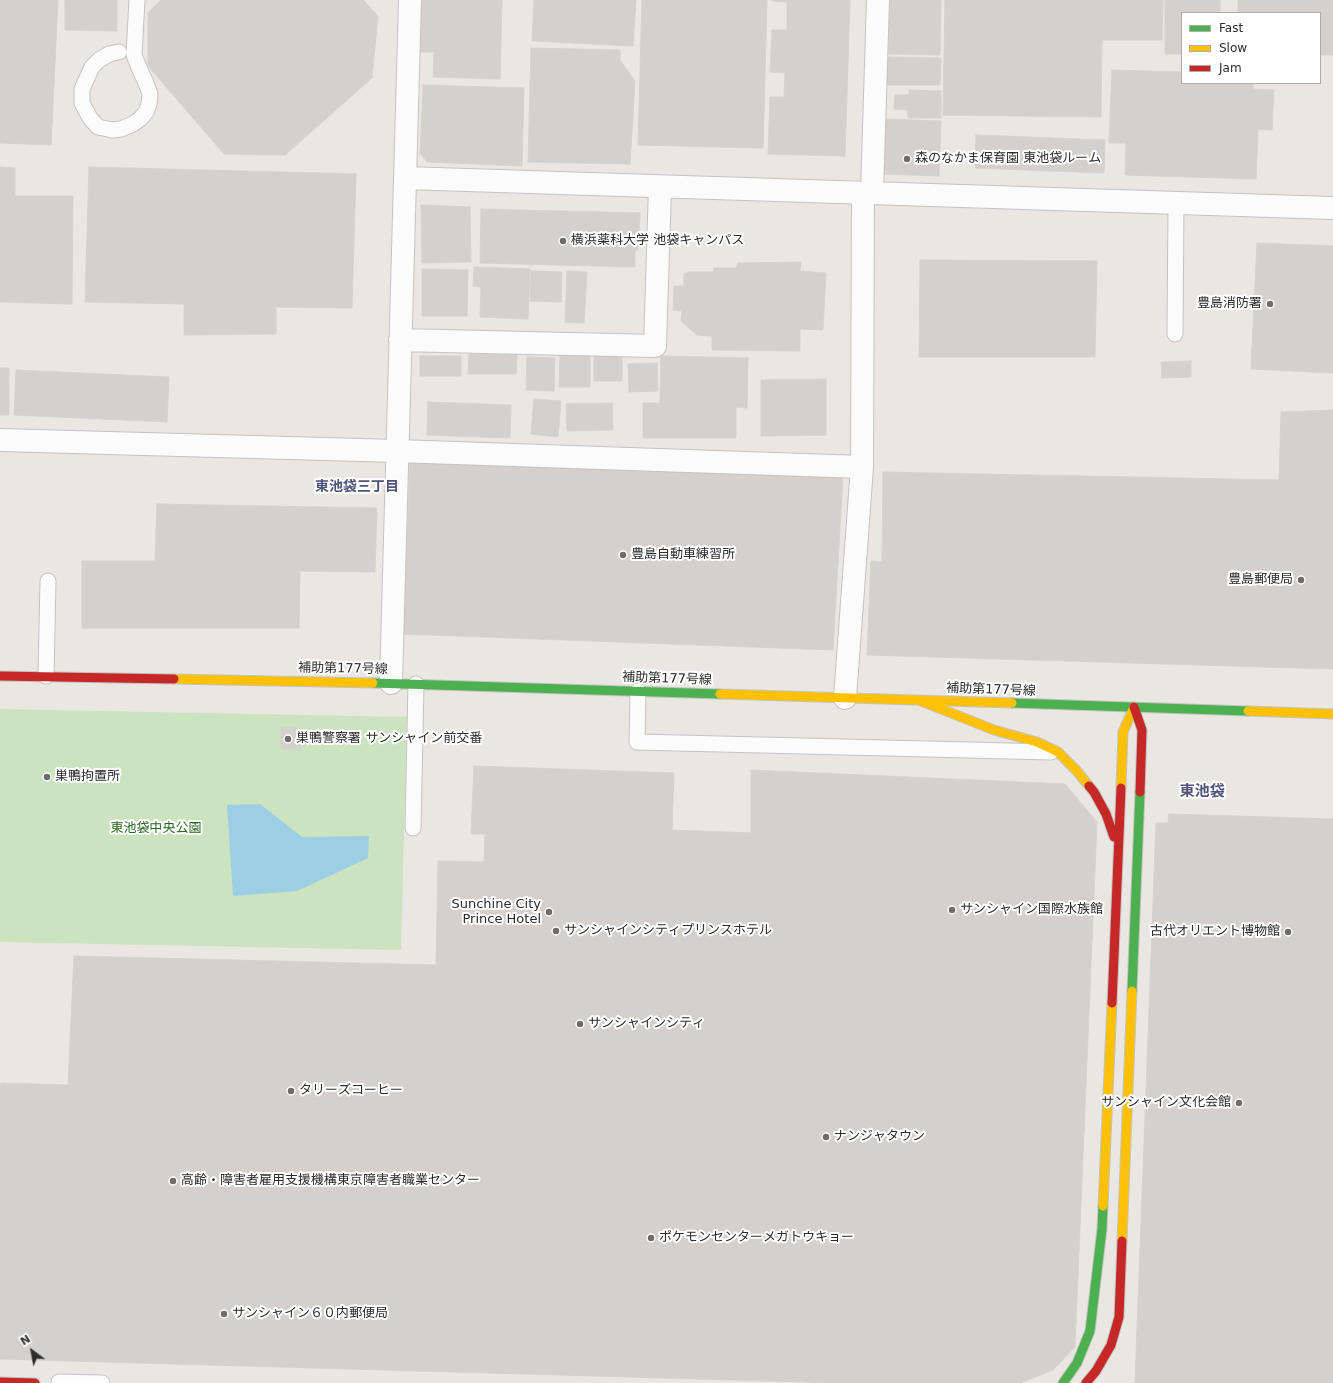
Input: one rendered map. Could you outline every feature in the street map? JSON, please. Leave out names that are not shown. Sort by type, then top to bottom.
[{"type":"main road","name":"補助第177号線","points":[[0,676],[391,683],[1333,714]]},
{"type":"main road","points":[[921,700],[994,730],[1037,742],[1058,752],[1076,770],[1094,792],[1106,814],[1117,848]]},
{"type":"main road","points":[[1063,1383],[1077,1363],[1090,1331],[1102,1229],[1123,732],[1134,707]]},
{"type":"main road","points":[[1086,1383],[1096,1371],[1111,1345],[1119,1317],[1142,730],[1134,707]]},
{"type":"main road","points":[[0,1382],[35,1383]]},
{"type":"street","points":[[391,683],[410,0]]},
{"type":"street","points":[[845,698],[862,468],[868,194],[878,0]]},
{"type":"street","points":[[405,178],[1333,208]]},
{"type":"street","points":[[400,340],[655,346],[660,187]]},
{"type":"street","points":[[0,440],[397,451],[862,468]]},
{"type":"lane","points":[[119,52],[109,54],[99,60],[92,67],[82,89],[82,103],[90,118],[98,127],[112,130],[121,129],[133,124],[146,112],[149,104],[150,94],[134,55],[137,0]]},
{"type":"lane","points":[[1175,334],[1176,204]]},
{"type":"lane","points":[[46,676],[48,581]]},
{"type":"lane","points":[[413,828],[416,684]]},
{"type":"lane","points":[[638,691],[637,742],[1058,752]]},
{"type":"lane","points":[[59,1382],[102,1383]]},
{"type":"green space","name":"東池袋中央公園","points":[[0,709],[407,717],[401,950],[0,942]]},
{"type":"water","points":[[260,804],[302,837],[369,836],[368,858],[297,891],[233,896],[227,805]]},
{"type":"building","points":[[0,0],[58,0],[51,145],[0,143]]},
{"type":"building","points":[[65,0],[117,0],[117,31],[65,30]]},
{"type":"building","points":[[161,0],[363,0],[378,16],[372,78],[285,155],[224,154],[148,66],[148,13]]},
{"type":"building","points":[[421,0],[502,0],[500,79],[433,77],[434,52],[420,52]]},
{"type":"building","points":[[534,0],[636,0],[633,46],[532,41]]},
{"type":"building","points":[[642,0],[767,0],[763,148],[638,145]]},
{"type":"building","points":[[772,0],[850,0],[845,156],[768,154],[770,97],[784,97],[785,73],[770,72],[772,30],[787,30],[787,2]]},
{"type":"building","points":[[890,0],[941,0],[940,55],[889,54]]},
{"type":"building","points":[[945,0],[1163,0],[1162,40],[1102,40],[1101,117],[943,115]]},
{"type":"building","points":[[1165,0],[1220,0],[1220,12],[1181,12],[1181,54],[1165,54]]},
{"type":"building","points":[[1238,0],[1333,0],[1333,55],[1321,55],[1321,12],[1238,12]]},
{"type":"building","points":[[531,48],[620,50],[620,60],[635,81],[630,164],[528,162]]},
{"type":"building","points":[[885,57],[941,58],[940,85],[885,85]]},
{"type":"building","points":[[1112,70],[1181,72],[1181,84],[1253,84],[1253,89],[1274,90],[1272,130],[1258,129],[1256,179],[1125,175],[1126,143],[1109,143]]},
{"type":"building","points":[[423,85],[524,88],[522,166],[427,162],[420,153]]},
{"type":"building","points":[[909,90],[941,91],[941,118],[908,118],[908,110],[894,109],[895,95],[909,95]]},
{"type":"building","points":[[885,119],[941,121],[939,176],[883,174]]},
{"type":"building","points":[[976,135],[1105,140],[1104,173],[975,168]]},
{"type":"building","points":[[0,167],[15,168],[15,196],[73,196],[72,304],[0,302]]},
{"type":"building","points":[[89,167],[356,174],[352,308],[276,307],[276,334],[184,335],[184,304],[85,302]]},
{"type":"building","points":[[421,205],[470,207],[471,262],[422,263]]},
{"type":"building","points":[[481,209],[640,213],[638,250],[635,250],[635,267],[480,263]]},
{"type":"building","points":[[1257,243],[1333,246],[1333,373],[1251,369]]},
{"type":"building","points":[[920,260],[1097,261],[1095,357],[919,357]]},
{"type":"building","points":[[801,262],[800,271],[826,273],[823,330],[800,329],[800,351],[712,350],[712,336],[697,335],[681,321],[682,311],[673,310],[674,286],[684,286],[684,273],[713,272],[714,268],[736,268],[738,263]]},
{"type":"building","points":[[474,267],[530,269],[528,319],[480,317],[481,287],[473,286]]},
{"type":"building","points":[[422,269],[468,270],[467,316],[422,316]]},
{"type":"building","points":[[531,271],[562,272],[561,302],[530,301]]},
{"type":"building","points":[[567,271],[587,272],[584,323],[565,322]]},
{"type":"building","points":[[469,354],[517,355],[516,374],[468,374]]},
{"type":"building","points":[[560,354],[590,354],[590,387],[559,387]]},
{"type":"building","points":[[594,354],[622,354],[622,381],[594,381]]},
{"type":"building","points":[[420,356],[461,356],[461,376],[420,376]]},
{"type":"building","points":[[661,356],[748,358],[747,408],[736,407],[736,438],[643,438],[643,403],[660,403]]},
{"type":"building","points":[[527,357],[555,358],[554,391],[526,390]]},
{"type":"building","points":[[1191,361],[1191,377],[1162,378],[1161,362]]},
{"type":"building","points":[[657,363],[658,391],[629,392],[628,364]]},
{"type":"building","points":[[0,368],[9,368],[9,415],[0,415]]},
{"type":"building","points":[[16,370],[169,377],[167,422],[14,415]]},
{"type":"building","points":[[826,379],[826,435],[761,436],[761,380]]},
{"type":"building","points":[[534,399],[561,401],[558,437],[531,434]]},
{"type":"building","points":[[428,402],[511,405],[510,438],[427,435]]},
{"type":"building","points":[[612,403],[613,430],[567,431],[566,404]]},
{"type":"building","name":"豊島郵便局","points":[[1333,410],[1333,669],[867,655],[871,561],[882,562],[883,472],[1279,480],[1281,412]]},
{"type":"building","name":"豊島自動車練習所","points":[[410,463],[843,475],[833,650],[404,634]]},
{"type":"building","points":[[157,504],[377,508],[375,572],[300,571],[299,628],[82,628],[82,561],[155,561]]},
{"type":"building","points":[[281,728],[301,728],[301,749],[281,749]]},
{"type":"building","name":"サンシャインシティ","points":[[474,766],[674,773],[672,830],[751,833],[751,770],[1065,784],[1097,822],[1075,1347],[1053,1370],[1020,1383],[838,1383],[0,1359],[0,1084],[68,1085],[74,956],[436,965],[438,861],[484,862],[485,834],[471,834]]},
{"type":"building","name":"サンシャイン文化会館","points":[[1169,814],[1333,819],[1333,1383],[1135,1383],[1156,823],[1168,823]]},
{"type":"traffic: fast","points":[[373,683],[720,694]]},
{"type":"traffic: fast","points":[[1012,703],[1248,711]]},
{"type":"traffic: fast","points":[[1132,991],[1140,792]]},
{"type":"traffic: fast","points":[[1063,1383],[1077,1363],[1090,1331],[1102,1229],[1103,1206]]},
{"type":"traffic: slow","points":[[174,679],[373,683]]},
{"type":"traffic: slow","points":[[720,694],[1012,703]]},
{"type":"traffic: slow","points":[[921,701],[994,730],[1037,742],[1058,752],[1089,786]]},
{"type":"traffic: slow","points":[[1121,788],[1123,732],[1134,707]]},
{"type":"traffic: slow","points":[[1248,711],[1333,714]]},
{"type":"traffic: slow","points":[[1122,1241],[1132,991]]},
{"type":"traffic: slow","points":[[1103,1206],[1112,1003]]},
{"type":"traffic: jam","points":[[0,676],[174,679]]},
{"type":"traffic: jam","points":[[1134,707],[1142,730],[1140,792]]},
{"type":"traffic: jam","points":[[1089,786],[1106,814],[1114,837]]},
{"type":"traffic: jam","points":[[1112,1003],[1121,788]]},
{"type":"traffic: jam","points":[[1086,1383],[1096,1371],[1111,1345],[1119,1317],[1122,1241]]},
{"type":"traffic: jam","points":[[0,1382],[35,1383]]},
{"type":"place","name":"森のなかま保育園 東池袋ルーム","points":[[907,159]]},
{"type":"place","name":"横浜薬科大学 池袋キャンパス","points":[[563,241]]},
{"type":"place","name":"豊島消防署","points":[[1270,304]]},
{"type":"place","name":"豊島自動車練習所","points":[[623,555]]},
{"type":"place","name":"豊島郵便局","points":[[1301,580]]},
{"type":"place","name":"巣鴨警察署 サンシャイン前交番","points":[[288,739]]},
{"type":"place","name":"巣鴨拘置所","points":[[47,777]]},
{"type":"place","name":"サンシャイン国際水族館","points":[[952,910]]},
{"type":"place","name":"Sunchine City Prince Hotel","points":[[549,912]]},
{"type":"place","name":"サンシャインシティプリンスホテル","points":[[556,931]]},
{"type":"place","name":"古代オリエント博物館","points":[[1288,932]]},
{"type":"place","name":"サンシャインシティ","points":[[580,1024]]},
{"type":"place","name":"タリーズコーヒー","points":[[291,1091]]},
{"type":"place","name":"サンシャイン文化会館","points":[[1239,1103]]},
{"type":"place","name":"ナンジャタウン","points":[[826,1137]]},
{"type":"place","name":"高齢・障害者雇用支援機構東京障害者職業センター","points":[[173,1181]]},
{"type":"place","name":"ポケモンセンターメガトウキョー","points":[[651,1238]]},
{"type":"place","name":"サンシャイン６０内郵便局","points":[[224,1314]]},
{"type":"district","name":"東池袋三丁目","points":[[357,487]]},
{"type":"district","name":"東池袋","points":[[1202,792]]}]
